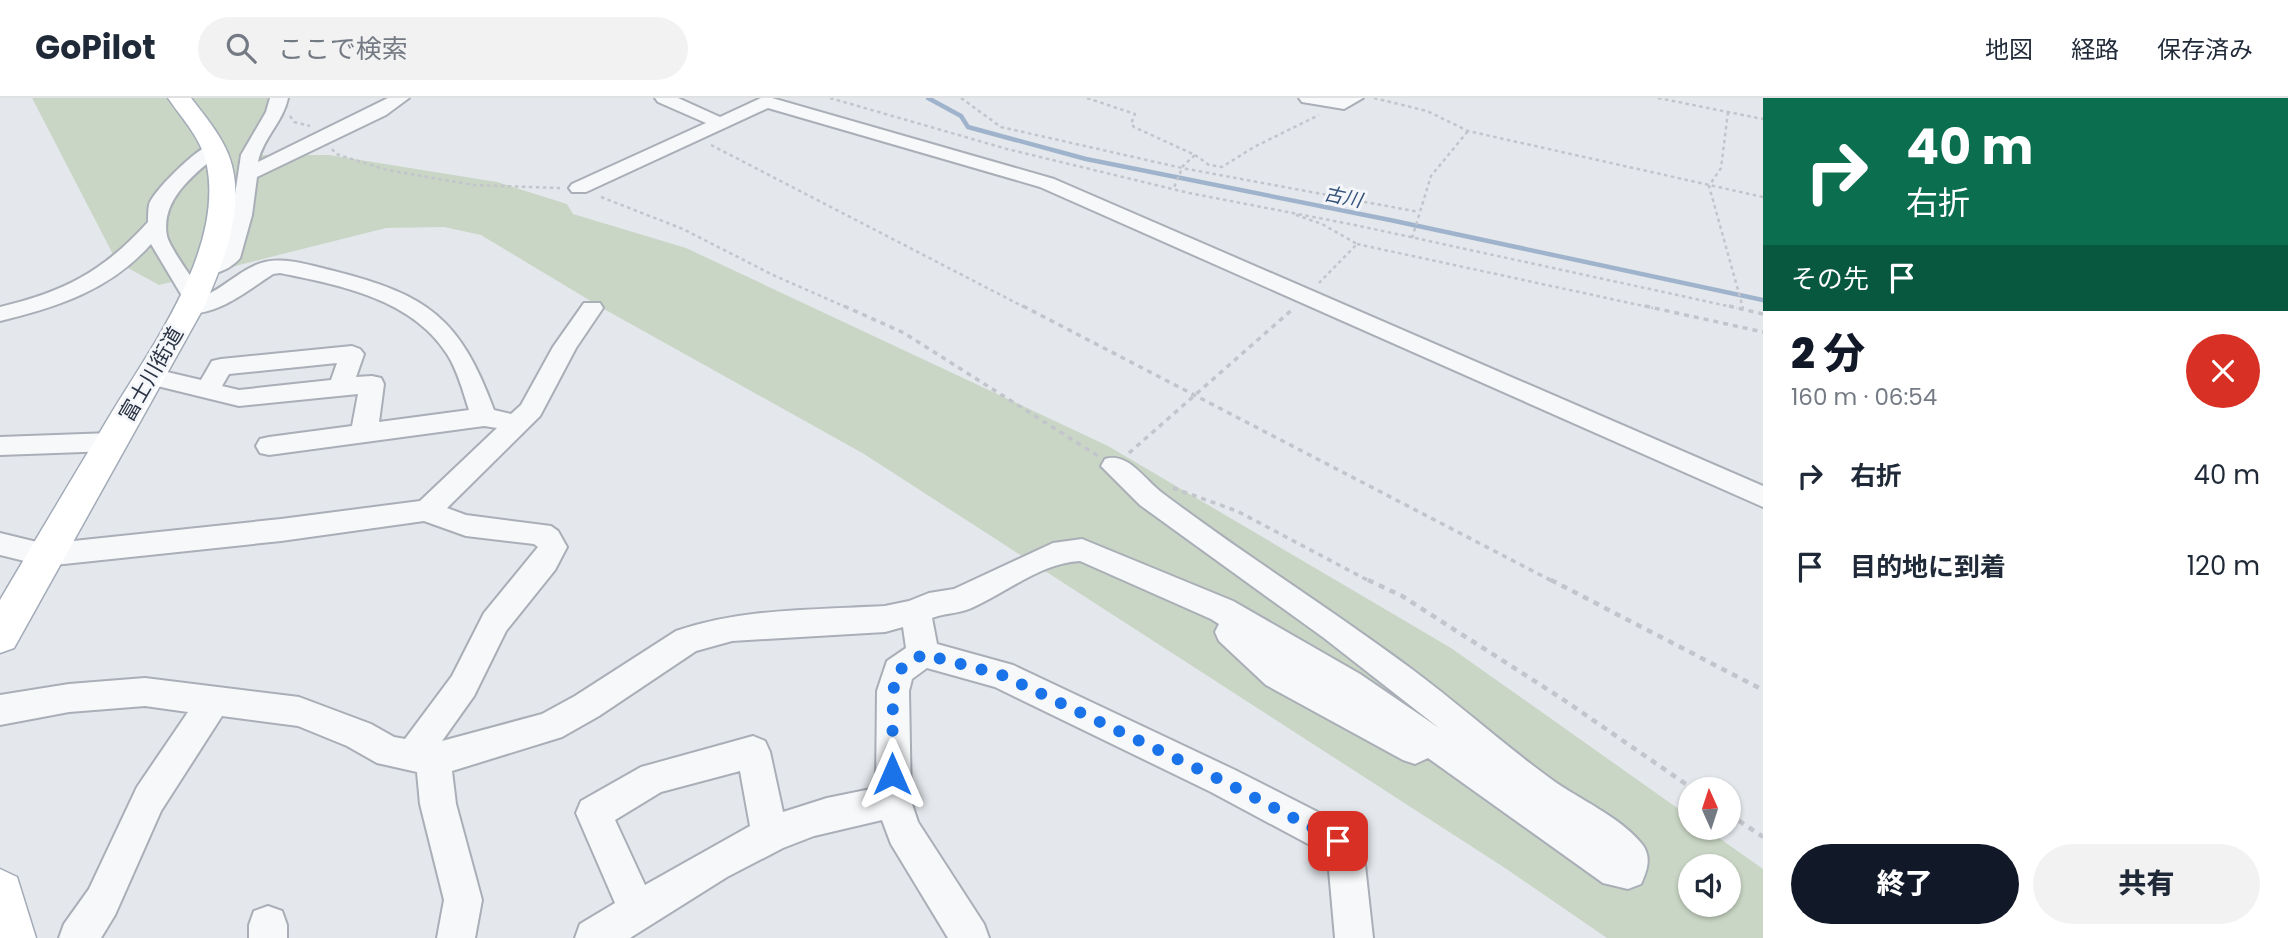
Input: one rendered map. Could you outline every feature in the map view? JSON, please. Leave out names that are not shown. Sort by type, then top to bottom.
[{"type":"main road","name":"富士川街道","points":[[0,636],[192,303],[206,268],[217,230],[220,166],[203,129],[179,98]]},
{"type":"main road","points":[[0,894],[10,938]]},
{"type":"street","points":[[246,175],[380,111],[400,98]]},
{"type":"street","points":[[664,98],[720,123]]},
{"type":"street","points":[[1308,98],[1349,101]]},
{"type":"street","points":[[579,188],[767,102],[1047,183],[1763,498]]},
{"type":"street","points":[[206,268],[229,258],[239,230],[247,187],[246,175],[260,132],[278,105]]},
{"type":"street","points":[[212,150],[200,157],[159,204],[158,237],[192,303],[214,300],[268,268],[297,270],[386,294],[421,312],[458,353],[484,417]]},
{"type":"street","points":[[0,314],[63,298],[88,285],[132,254],[158,223]]},
{"type":"street","points":[[0,544],[45,555],[281,530],[428,510],[531,410],[565,347],[592,309]]},
{"type":"street","points":[[207,391],[221,367],[352,354],[341,387]]},
{"type":"street","points":[[150,376],[239,398],[372,384],[364,434]]},
{"type":"street","points":[[269,446],[484,417],[519,423]]},
{"type":"street","points":[[0,446],[111,442]]},
{"type":"street","points":[[0,710],[69,698],[145,692],[299,712],[359,735],[389,752],[423,757],[471,751],[550,726],[587,706],[687,639],[732,628],[885,619],[916,612],[929,605],[959,600],[1063,551],[1082,550],[1222,610],[1349,684],[1616,870],[1628,871],[1630,858],[1611,840],[1538,790],[1448,715],[1335,629],[1150,498],[1114,466]]},
{"type":"street","points":[[428,510],[438,518],[458,524],[541,534],[553,547],[545,562],[495,622],[423,757],[463,900],[456,938]]},
{"type":"street","points":[[1103,561],[1129,579],[1213,619],[1277,674],[1415,749]]},
{"type":"street","points":[[916,612],[923,654]]},
{"type":"street","points":[[970,938],[904,832],[892,801],[893,691],[898,671],[923,654],[1002,675],[1223,781],[1338,841],[1346,856],[1354,938]]},
{"type":"street","points":[[78,938],[102,902],[149,799],[213,702]]},
{"type":"street","points":[[638,912],[594,813],[653,778],[754,752],[770,836]]},
{"type":"street","points":[[594,938],[790,826],[892,801]]},
{"type":"path","points":[[830,98],[1007,149],[1173,190],[1281,210],[1763,314]]},
{"type":"path","points":[[961,98],[1001,127],[1182,168],[1419,212]]},
{"type":"path","points":[[1087,98],[1135,114],[1131,124],[1134,127],[1195,155],[1209,165],[1222,167],[1254,147],[1349,101]]},
{"type":"path","points":[[1374,98],[1427,111],[1468,131],[1763,197]]},
{"type":"path","points":[[1658,98],[1763,119]]},
{"type":"path","points":[[278,105],[297,123],[333,133],[328,143],[336,154],[387,170],[490,187],[579,188],[682,229],[773,275],[904,333],[1114,466],[1307,296],[1357,244]]},
{"type":"path","points":[[1709,186],[1721,169],[1728,112]]},
{"type":"path","points":[[1412,238],[1431,176],[1468,131]]},
{"type":"path","points":[[693,135],[1194,398],[1763,690]]},
{"type":"path","points":[[1173,190],[1182,168],[1195,155]]},
{"type":"path","points":[[1709,186],[1743,310]]},
{"type":"path","points":[[1281,210],[1322,224],[1357,244],[1763,332]]},
{"type":"path","points":[[1163,484],[1237,511],[1340,567],[1402,596],[1561,698],[1678,779]]},
{"type":"path","points":[[1741,822],[1763,837]]},
{"type":"green space","points":[[32,98],[267,98],[275,117],[256,155],[329,155],[497,182],[567,204],[573,214],[686,248],[1108,446],[1451,648],[1678,809],[1678,840],[1722,840],[1763,869],[1763,938],[1607,938],[1505,868],[864,454],[604,309],[481,235],[444,227],[386,228],[159,285],[117,262]]},
{"type":"waterway","name":"古川","points":[[928,98],[961,116],[968,127],[1086,159],[1390,220],[1763,300]]},
{"type":"route","points":[[892,774],[893,691],[898,671],[923,654],[1002,675],[1223,781],[1338,841]]}]
